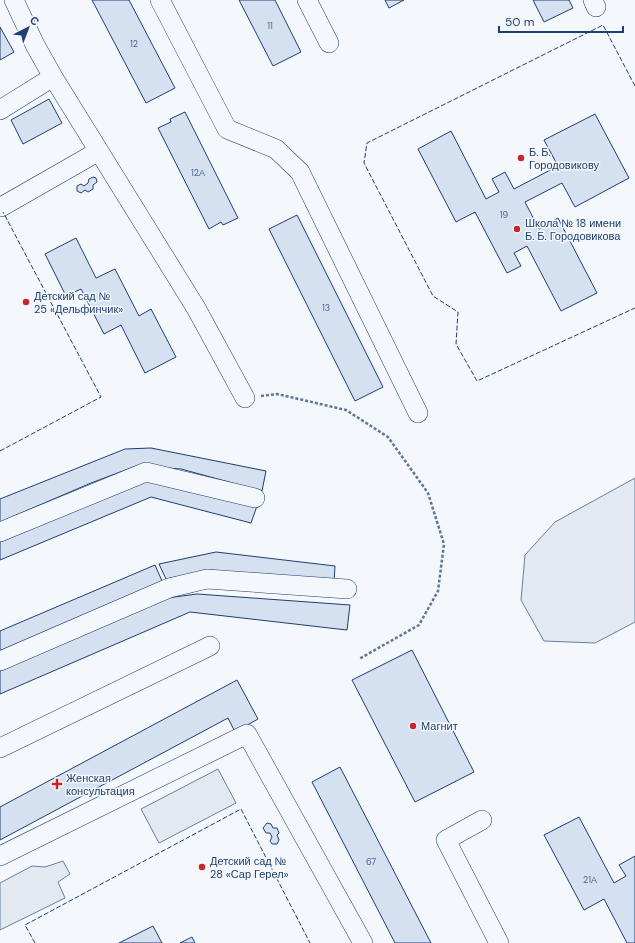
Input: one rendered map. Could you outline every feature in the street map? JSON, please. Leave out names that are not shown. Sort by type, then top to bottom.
[{"type":"street","points":[[14,0],[35,45],[53,77],[196,308],[245,398]]},
{"type":"street","points":[[160,0],[227,128],[276,149],[300,172],[418,414]]},
{"type":"street","points":[[307,0],[329,43]]},
{"type":"street","points":[[0,110],[53,77]]},
{"type":"street","points":[[1,207],[99,151]]},
{"type":"street","points":[[0,532],[146,472],[255,498]]},
{"type":"street","points":[[0,661],[169,588],[207,579],[347,589]]},
{"type":"street","points":[[0,748],[210,646]]},
{"type":"street","points":[[0,856],[247,734],[362,943]]},
{"type":"street","points":[[482,820],[446,840],[499,943]]},
{"type":"path","points":[[245,398],[277,394],[346,410],[388,436],[428,493],[444,544],[438,591],[419,626],[359,659]]},
{"type":"shaded area","points":[[635,478],[635,622],[595,643],[544,641],[521,600],[525,555],[555,522]]},
{"type":"shaded area","points":[[218,769],[236,803],[159,843],[141,809]]},
{"type":"shaded area","points":[[63,861],[70,874],[58,882],[65,898],[0,930],[0,883],[32,866],[45,867]]},
{"type":"building","points":[[92,0],[129,0],[175,88],[146,103]]},
{"type":"building","points":[[239,0],[275,0],[301,52],[273,66]]},
{"type":"building","points":[[385,0],[404,0],[389,8]]},
{"type":"building","points":[[533,0],[569,0],[573,8],[544,22]]},
{"type":"building","points":[[0,27],[14,52],[0,60]]},
{"type":"building","points":[[49,99],[62,123],[23,144],[11,120]]},
{"type":"building","points":[[185,112],[238,218],[223,225],[221,222],[209,229],[158,128],[171,122],[170,119]]},
{"type":"building","points":[[595,114],[629,178],[575,207],[562,183],[525,202],[539,229],[558,218],[597,293],[561,311],[527,246],[514,253],[521,266],[507,273],[475,212],[456,222],[418,149],[451,131],[486,199],[499,192],[492,179],[505,172],[514,189],[558,166],[544,140]]},
{"type":"building","points":[[93,177],[96,178],[97,182],[93,185],[93,189],[88,192],[85,190],[81,193],[77,191],[77,186],[81,184],[84,186],[88,183],[89,179]]},
{"type":"building","points":[[297,215],[383,387],[355,401],[269,229]]},
{"type":"building","points":[[76,238],[96,278],[115,269],[139,316],[151,309],[176,357],[145,373],[121,325],[104,334],[81,289],[66,296],[45,254]]},
{"type":"building","points":[[151,448],[266,471],[262,491],[181,469],[136,466],[91,483],[0,522],[0,499],[125,449]]},
{"type":"building","points":[[148,480],[257,506],[251,523],[151,497],[0,560],[0,542]]},
{"type":"building","points":[[216,552],[335,566],[334,582],[210,570],[166,579],[159,564]]},
{"type":"building","points":[[155,565],[162,581],[0,651],[0,631]]},
{"type":"building","points":[[197,594],[350,605],[347,630],[190,612],[0,694],[0,671],[167,598]]},
{"type":"building","name":"Магнит","points":[[412,650],[474,772],[415,802],[352,680]]},
{"type":"building","points":[[237,680],[258,719],[235,732],[228,718],[0,840],[0,807]]},
{"type":"building","points":[[340,767],[431,943],[395,943],[312,782]]},
{"type":"building","points":[[579,817],[614,883],[626,876],[619,865],[635,856],[635,943],[627,943],[604,899],[584,910],[544,835]]},
{"type":"building","points":[[267,823],[271,824],[273,828],[277,828],[279,840],[277,844],[272,844],[270,841],[272,837],[270,833],[266,833],[263,828]]},
{"type":"building","points":[[153,926],[162,943],[119,943]]},
{"type":"building","points":[[192,937],[195,943],[180,943]]},
{"type":"fence","points":[[635,86],[603,25],[367,143],[364,163],[433,296],[458,312],[456,344],[477,381],[635,308]]},
{"type":"fence","points":[[0,451],[101,397],[3,212]]},
{"type":"fence","points":[[35,943],[25,925],[241,809],[310,943]]},
{"type":"place","name":"Б. Б. Городовикову","points":[[521,158]]},
{"type":"place","name":"Школа № 18 имени Б. Б. Городовикова","points":[[517,229]]},
{"type":"place","name":"Детский сад № 25 «Дельфинчик»","points":[[26,302]]},
{"type":"place","name":"Магнит","points":[[413,726]]},
{"type":"place","name":"Женская консультация","points":[[57,784]]},
{"type":"place","name":"Детский сад № 28 «Сар Герел»","points":[[202,867]]}]
